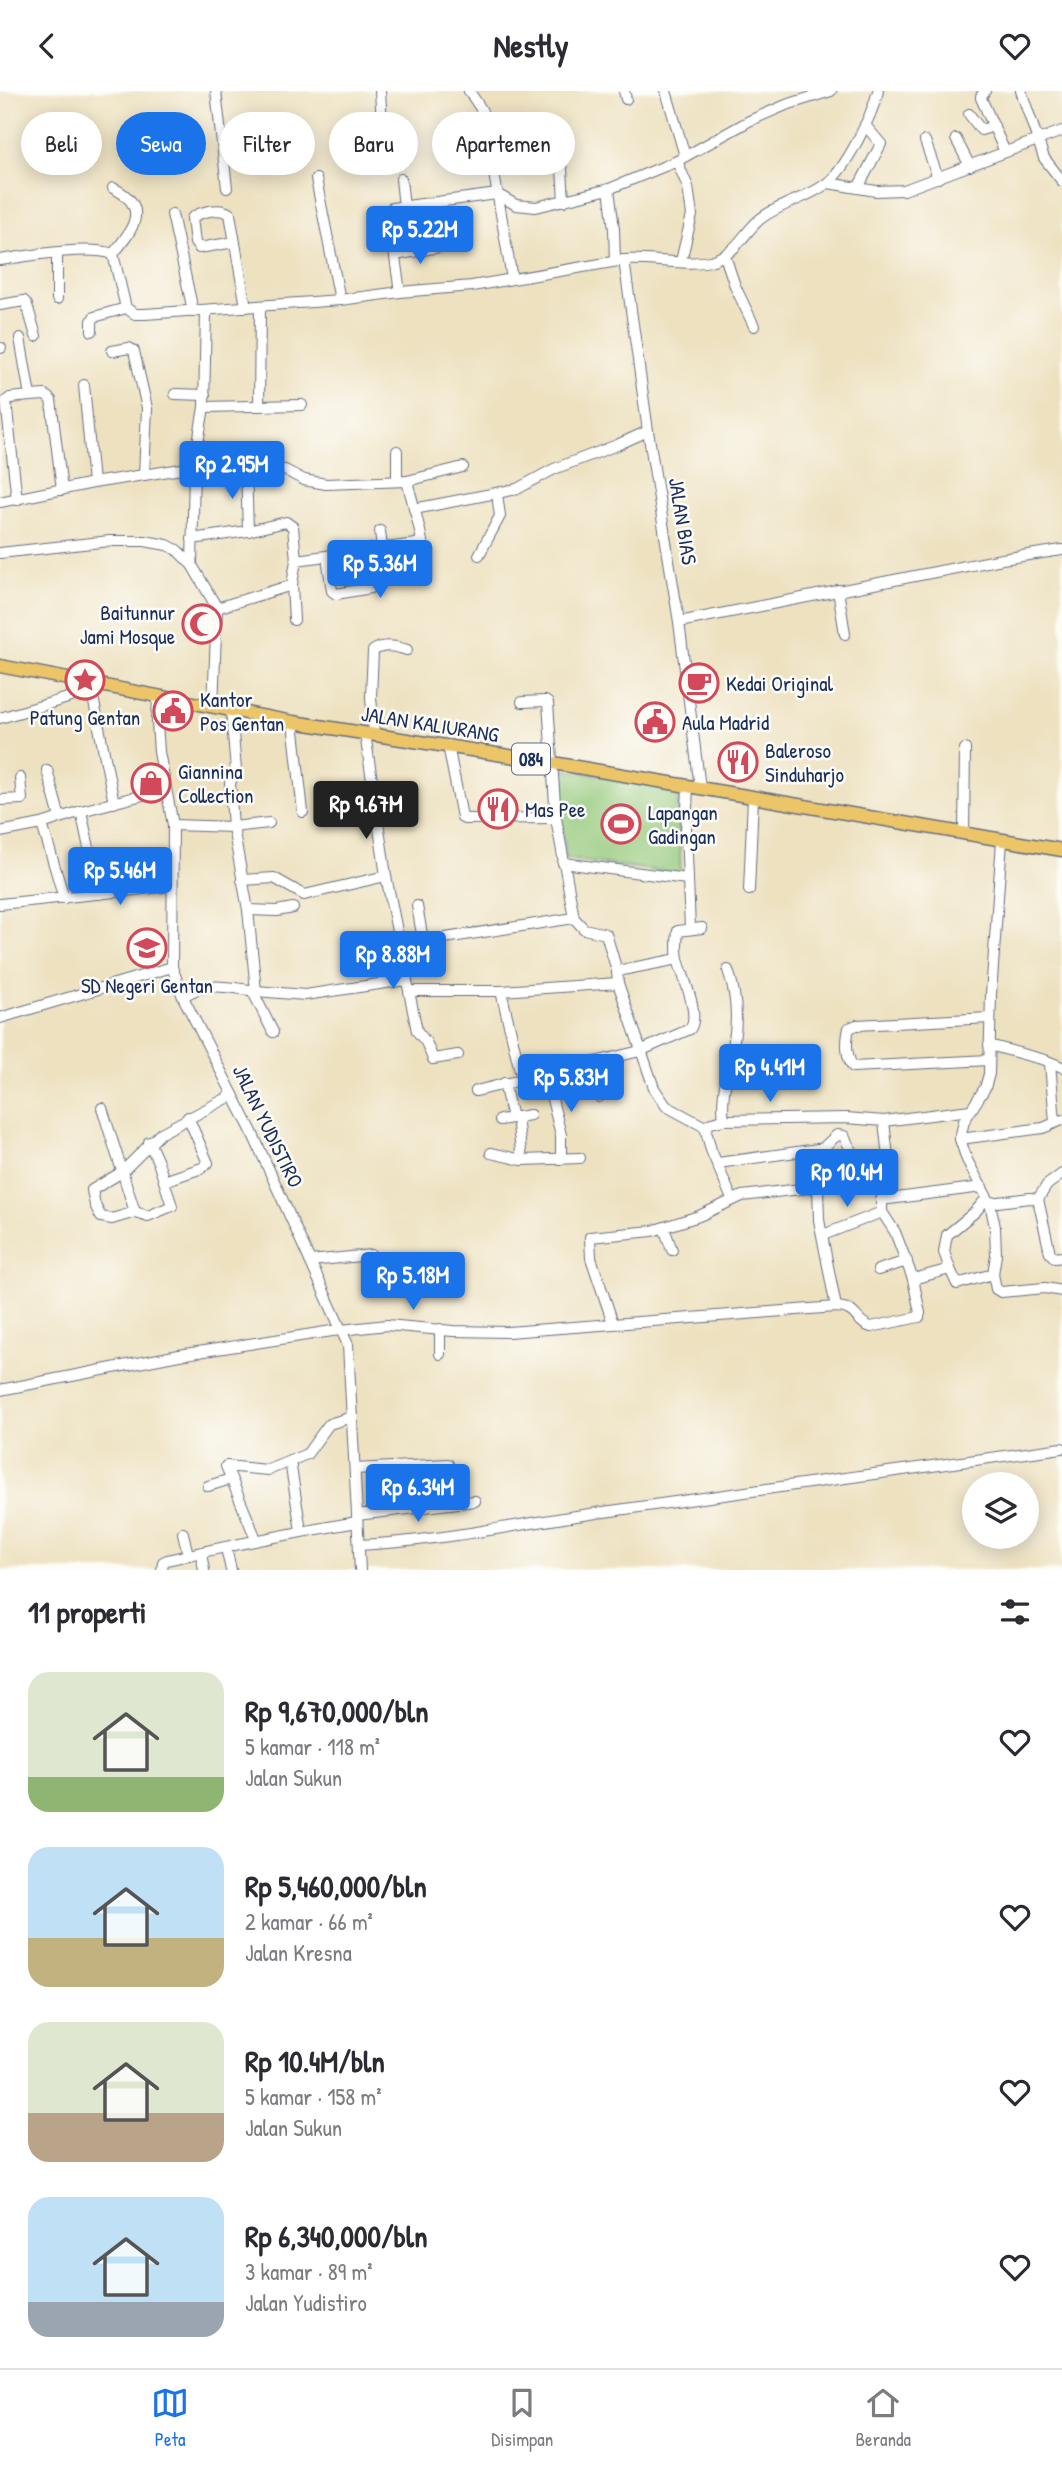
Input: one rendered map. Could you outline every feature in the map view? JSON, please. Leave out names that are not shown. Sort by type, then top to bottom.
[{"type":"main road","name":"JALAN KALIURANG","points":[[0,666],[86,689],[106,686],[293,722],[449,745],[1062,850]]},
{"type":"street","points":[[216,91],[227,188]]},
{"type":"street","points":[[380,91],[381,112]]},
{"type":"street","points":[[469,91],[481,109],[512,279]]},
{"type":"street","points":[[666,91],[692,215],[681,261]]},
{"type":"street","points":[[400,292],[389,211],[497,194],[516,205],[527,207],[609,190],[681,158],[795,96],[831,91]]},
{"type":"street","points":[[92,331],[94,317],[126,309],[145,314],[340,300],[472,286],[620,260],[643,258],[701,262],[725,256],[748,235],[761,218],[828,183],[871,115],[878,91]]},
{"type":"street","points":[[985,91],[981,98],[1005,152]]},
{"type":"street","points":[[1021,91],[1044,158],[1062,181]]},
{"type":"street","points":[[969,114],[981,130],[994,126]]},
{"type":"street","points":[[858,188],[881,144],[865,125]]},
{"type":"street","points":[[828,183],[876,191],[904,190],[1062,131]]},
{"type":"street","points":[[956,139],[970,166]]},
{"type":"street","points":[[925,141],[938,178]]},
{"type":"street","points":[[563,175],[565,201]]},
{"type":"street","points":[[316,179],[340,300]]},
{"type":"street","points":[[401,179],[404,207]]},
{"type":"street","points":[[113,188],[131,199],[134,211],[132,230],[113,254]]},
{"type":"street","name":"JALAN BIAS","points":[[609,190],[679,622],[694,787],[686,830],[690,929]]},
{"type":"street","points":[[235,242],[199,249],[195,243],[192,218],[198,214],[227,211],[230,214],[235,242],[246,307]]},
{"type":"street","points":[[172,214],[193,311]]},
{"type":"street","points":[[395,255],[439,247]]},
{"type":"street","points":[[0,260],[99,250],[113,254]]},
{"type":"street","points":[[57,253],[57,299]]},
{"type":"street","points":[[113,254],[126,309]]},
{"type":"street","points":[[725,256],[735,286],[754,326]]},
{"type":"street","points":[[0,305],[24,302],[36,336]]},
{"type":"street","points":[[259,405],[260,307]]},
{"type":"street","points":[[192,565],[194,467],[205,395],[206,311]]},
{"type":"street","points":[[20,338],[30,396]]},
{"type":"street","points":[[112,351],[129,348],[134,351],[147,408],[144,475]]},
{"type":"street","points":[[84,385],[93,483]]},
{"type":"street","points":[[175,394],[205,395]]},
{"type":"street","points":[[17,499],[6,401],[13,397],[45,395],[51,400],[62,490]]},
{"type":"street","points":[[204,407],[302,405]]},
{"type":"street","points":[[414,509],[517,489],[554,469],[648,431]]},
{"type":"street","points":[[327,557],[334,593],[371,588],[386,577],[423,572],[425,561],[421,541],[414,509],[402,481],[397,451]]},
{"type":"street","points":[[0,502],[93,483],[194,467],[285,470],[304,480],[326,484],[402,481],[463,467]]},
{"type":"street","points":[[246,469],[248,531]]},
{"type":"street","points":[[479,555],[500,516],[497,493]]},
{"type":"street","points":[[192,539],[290,523],[293,527],[296,559],[292,585],[293,620]]},
{"type":"street","points":[[378,583],[377,548],[380,531]]},
{"type":"street","points":[[0,553],[110,541],[145,541],[167,545],[192,565],[217,608],[213,707]]},
{"type":"street","points":[[296,559],[327,557],[416,544],[421,541]]},
{"type":"street","points":[[679,622],[1002,559],[1062,550]]},
{"type":"street","points":[[217,608],[292,585]]},
{"type":"street","points":[[840,590],[847,634]]},
{"type":"street","points":[[407,650],[386,646],[373,651],[370,733],[386,876],[417,1031],[426,1042],[431,1058],[458,1055]]},
{"type":"street","points":[[0,718],[86,689],[114,803]]},
{"type":"street","name":"JALAN YUDISTIRO","points":[[158,696],[157,722],[173,825],[172,967],[183,997],[233,1095],[343,1329],[348,1345],[360,1570]]},
{"type":"street","points":[[522,702],[548,703],[556,818],[574,918],[584,929],[606,933],[618,983],[654,1088],[666,1106],[705,1127],[711,1150],[732,1199]]},
{"type":"street","points":[[231,710],[236,770],[230,783],[233,827],[248,910],[254,991],[273,1032]]},
{"type":"street","points":[[293,722],[303,812]]},
{"type":"street","points":[[449,745],[462,817],[556,818]]},
{"type":"street","points":[[964,834],[965,749]]},
{"type":"street","points":[[47,770],[60,818]]},
{"type":"street","points":[[0,800],[22,799],[20,778]]},
{"type":"street","points":[[0,832],[43,824],[81,811],[166,789]]},
{"type":"street","points":[[749,890],[753,798]]},
{"type":"street","points":[[81,811],[99,894]]},
{"type":"street","points":[[173,825],[233,827],[269,823]]},
{"type":"street","points":[[43,824],[65,898]]},
{"type":"street","points":[[1002,841],[990,1018],[989,1074],[985,1088],[964,1121],[960,1139],[967,1160],[988,1201],[995,1227],[993,1274],[996,1289],[1001,1292],[1045,1287],[1062,1291]]},
{"type":"street","points":[[563,863],[687,879]]},
{"type":"street","points":[[242,880],[274,878],[304,895],[386,876]]},
{"type":"street","points":[[0,903],[172,886]]},
{"type":"street","points":[[417,905],[423,940]]},
{"type":"street","points":[[248,910],[277,911],[293,908]]},
{"type":"street","points":[[400,945],[574,918]]},
{"type":"street","points":[[476,1091],[640,1051],[692,1026],[692,1007],[678,959],[678,931],[702,928]]},
{"type":"street","points":[[617,971],[678,959]]},
{"type":"street","points":[[0,1018],[172,967]]},
{"type":"street","points":[[724,1121],[723,1087],[734,1041],[736,1013],[734,990],[728,970]]},
{"type":"street","points":[[183,997],[208,987],[305,995],[406,980]]},
{"type":"street","points":[[409,991],[501,991],[618,983]]},
{"type":"street","points":[[501,991],[522,1079]]},
{"type":"street","points":[[989,1060],[853,1067],[848,1058],[847,1036],[849,1028],[857,1025],[990,1018]]},
{"type":"street","points":[[989,1045],[1062,1067]]},
{"type":"street","points":[[960,1139],[1043,1128],[1059,1121],[1050,1063]]},
{"type":"street","points":[[587,1065],[599,1097]]},
{"type":"street","points":[[546,1075],[561,1135],[561,1159]]},
{"type":"street","points":[[504,1083],[515,1118],[522,1160]]},
{"type":"street","points":[[149,1142],[172,1206],[148,1216],[135,1212],[106,1220],[101,1217],[95,1205],[92,1190],[122,1172],[149,1142],[188,1117],[233,1095]]},
{"type":"street","points":[[102,1108],[135,1212]]},
{"type":"street","points":[[705,1127],[724,1121],[846,1118],[884,1121],[970,1110]]},
{"type":"street","points":[[500,1120],[530,1115]]},
{"type":"street","points":[[164,1181],[202,1168],[208,1163],[188,1117]]},
{"type":"street","points":[[0,1390],[179,1355],[343,1329],[387,1325],[508,1332],[836,1307],[850,1309],[867,1327],[916,1318],[920,1313],[913,1279],[895,1232],[882,1212],[884,1178],[889,1167],[884,1121]]},
{"type":"street","points":[[836,1307],[819,1220],[818,1187],[825,1148],[831,1138],[844,1136],[853,1155],[884,1178]]},
{"type":"street","points":[[718,1163],[825,1148]]},
{"type":"street","points":[[491,1153],[522,1160],[580,1158]]},
{"type":"street","points":[[1062,1174],[1046,1185],[1038,1199],[1050,1253],[1055,1258],[1062,1257]]},
{"type":"street","points":[[613,1323],[591,1258],[590,1237],[652,1231],[699,1216],[732,1199],[764,1192],[818,1187]]},
{"type":"street","points":[[881,1200],[982,1187]]},
{"type":"street","points":[[993,1274],[957,1284],[944,1252],[947,1235],[988,1201],[1038,1199]]},
{"type":"street","points":[[822,1235],[882,1212]]},
{"type":"street","points":[[664,1228],[672,1250]]},
{"type":"street","points":[[310,1261],[371,1255]]},
{"type":"street","points":[[878,1270],[907,1261]]},
{"type":"street","points":[[913,1279],[950,1269]]},
{"type":"street","points":[[440,1329],[440,1354]]},
{"type":"street","points":[[256,1539],[226,1466],[261,1470],[290,1461],[310,1452],[329,1424],[352,1417]]},
{"type":"street","points":[[359,1545],[454,1536],[613,1510],[1062,1448]]},
{"type":"street","points":[[290,1461],[301,1531]]},
{"type":"street","points":[[355,1469],[448,1464]]},
{"type":"street","points":[[208,1486],[230,1479]]},
{"type":"street","points":[[162,1570],[163,1562],[256,1539],[357,1519],[475,1501]]},
{"type":"street","points":[[183,1533],[188,1555]]},
{"type":"street","points":[[226,1548],[230,1570]]},
{"type":"street","points":[[201,1553],[204,1570]]},
{"type":"green space","name":"Lapangan Gadingan","points":[[554,768],[678,788],[681,874],[566,859]]},
{"type":"place","name":"Baitunnur Jami Mosque","points":[[202,624]]},
{"type":"place","name":"Patung Gentan","points":[[85,680]]},
{"type":"place","name":"Kedai Original","points":[[699,683]]},
{"type":"place","name":"Kantor Pos Gentan","points":[[173,711]]},
{"type":"place","name":"Aula Madrid","points":[[655,722]]},
{"type":"place","name":"Baleroso Sinduharjo","points":[[738,762]]},
{"type":"place","name":"Giannina Collection","points":[[151,783]]},
{"type":"place","name":"Mas Pee","points":[[498,809]]},
{"type":"place","name":"Lapangan Gadingan","points":[[621,824]]},
{"type":"place","name":"SD Negeri Gentan","points":[[147,948]]}]
